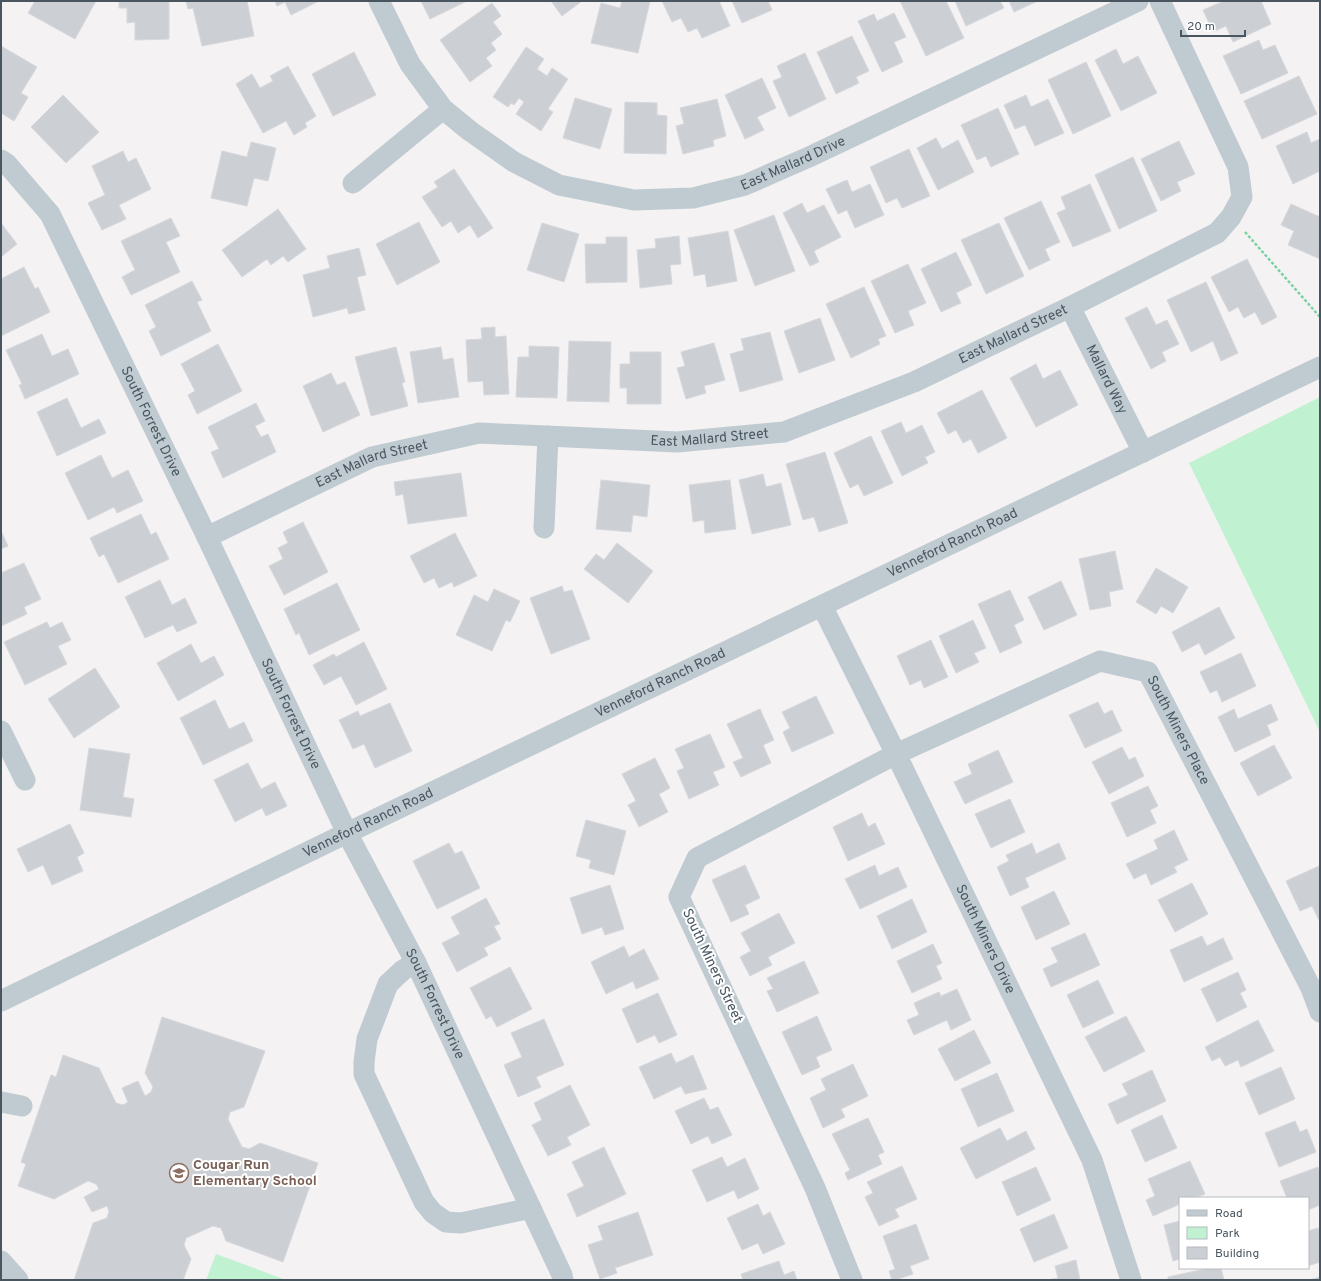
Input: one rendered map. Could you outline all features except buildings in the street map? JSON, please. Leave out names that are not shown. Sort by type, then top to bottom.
[{"type":"street","name":"East Mallard Drive","points":[[379,1],[410,64],[443,109],[470,131],[514,162],[559,185],[634,200],[693,198],[745,185],[809,157],[1138,1]]},
{"type":"street","name":"East Mallard Street","points":[[207,537],[372,457],[479,433],[677,442],[784,432],[914,382],[1070,307],[1217,233],[1231,217],[1242,197],[1238,167],[1160,1]]},
{"type":"street","points":[[353,183],[443,109]]},
{"type":"street","name":"South Forrest Drive","points":[[1,160],[7,164],[50,214],[207,537],[347,833],[416,963],[563,1280]]},
{"type":"street","name":"Mallard Way","points":[[1070,307],[1143,452]]},
{"type":"street","name":"Venneford Ranch Road","points":[[1,1001],[347,833],[1320,367]]},
{"type":"street","points":[[544,528],[548,436]]},
{"type":"street","name":"South Miners Drive","points":[[822,606],[896,754],[1092,1160],[1131,1280]]},
{"type":"street","name":"South Miners Place","points":[[896,754],[1100,661],[1148,672],[1316,986],[1320,1012]]},
{"type":"street","points":[[1,731],[25,780]]},
{"type":"street","name":"South Miners Street","points":[[852,1280],[815,1188],[679,897],[697,858],[896,754]]},
{"type":"street","points":[[416,963],[404,970],[388,984],[368,1039],[364,1062],[364,1074],[367,1081],[424,1202],[433,1213],[446,1222],[461,1223],[530,1208]]},
{"type":"street","points":[[1,1102],[22,1106]]},
{"type":"street","points":[[1,1261],[18,1280]]},
{"type":"path","points":[[1231,217],[1320,317]]},
{"type":"green space","points":[[1320,397],[1320,732],[1189,463]]},
{"type":"green space","points":[[216,1254],[286,1280],[206,1280]]},
{"type":"place","name":"Cougar Run Elementary School","points":[[179,1173]]}]
